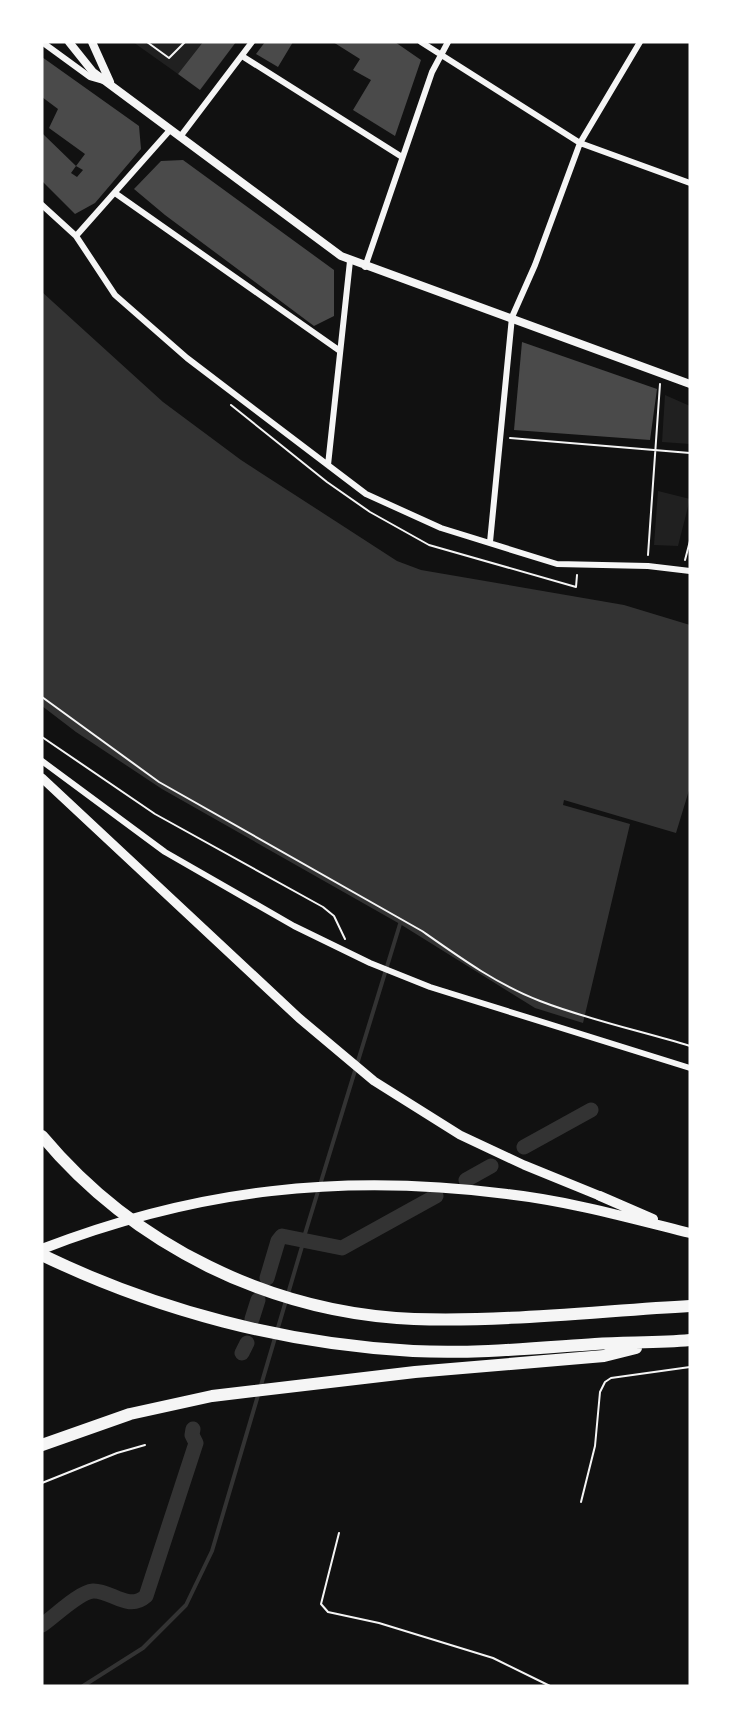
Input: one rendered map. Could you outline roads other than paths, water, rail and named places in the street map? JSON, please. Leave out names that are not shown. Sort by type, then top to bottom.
[{"type":"highway","points":[[42,1136],[60,1157],[108,1203],[148,1233],[209,1268],[255,1287],[312,1304],[362,1314],[413,1319],[690,1306]]},
{"type":"highway","points":[[42,1249],[100,1226],[168,1208],[277,1189],[362,1185],[419,1185],[509,1194],[578,1206],[686,1232]]},
{"type":"highway","points":[[600,1196],[686,1232]]},
{"type":"highway","points":[[47,1257],[138,1296],[187,1313],[307,1339],[414,1351],[468,1352],[690,1340]]},
{"type":"highway","points":[[42,1445],[130,1414],[212,1396],[304,1384],[604,1356],[659,1343]]},
{"type":"main road","points":[[42,778],[336,1051],[374,1081],[460,1135],[600,1196]]},
{"type":"street","points":[[42,42],[90,78],[111,83]]},
{"type":"street","points":[[69,42],[93,72],[111,83],[170,130],[350,261],[512,317],[690,384]]},
{"type":"street","points":[[92,42],[111,83]]},
{"type":"street","points":[[180,137],[252,42]]},
{"type":"street","points":[[421,42],[580,143],[690,183]]},
{"type":"street","points":[[365,267],[402,157],[440,55],[448,42]]},
{"type":"street","points":[[490,542],[512,317],[535,265],[580,143],[640,42]]},
{"type":"street","points":[[242,56],[402,157]]},
{"type":"street","points":[[76,236],[170,130]]},
{"type":"street","points":[[115,194],[340,351]]},
{"type":"street","points":[[42,205],[76,236],[115,295],[187,358],[366,494],[441,528],[557,564],[648,566],[690,571]]},
{"type":"street","points":[[328,465],[350,261]]},
{"type":"street","points":[[42,761],[165,852],[294,926],[370,963],[394,973],[690,1068]]},
{"type":"waterway","points":[[304,1237],[400,924]]},
{"type":"waterway","points":[[524,1147],[591,1110]]},
{"type":"waterway","points":[[466,1180],[491,1166]]},
{"type":"waterway","points":[[267,1278],[278,1241],[282,1236],[342,1248],[436,1196]]},
{"type":"waterway","points":[[83,1686],[143,1648],[186,1605],[212,1551],[303,1243]]},
{"type":"waterway","points":[[252,1319],[258,1300]]},
{"type":"waterway","points":[[242,1353],[247,1343]]},
{"type":"waterway","points":[[42,1625],[87,1592],[100,1592],[133,1602],[146,1596],[196,1443],[192,1435],[193,1429]]}]
